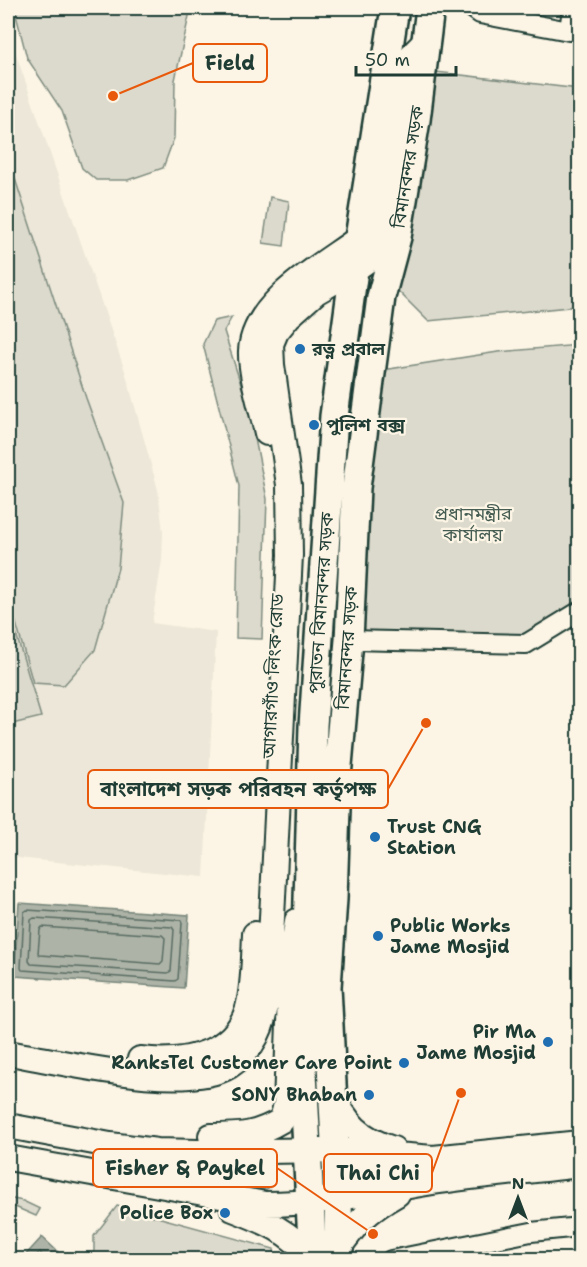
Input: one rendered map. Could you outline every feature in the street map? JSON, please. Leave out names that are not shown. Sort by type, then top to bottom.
[{"type":"highway","name":"পুরাতন বিমানবন্দর সড়ক","points":[[310,1202],[303,1073],[308,853],[313,726],[332,440],[352,282],[395,8]]},
{"type":"highway","name":"বিমানবন্দর সড়ক","points":[[338,1254],[338,1199],[327,987],[338,777],[349,640],[356,488],[381,297],[397,237],[416,120],[430,8]]},
{"type":"highway","points":[[352,282],[381,297]]},
{"type":"highway","points":[[343,350],[373,354]]},
{"type":"highway","points":[[310,1202],[313,1259]]},
{"type":"main road","name":"বিমানবন্দর সড়ক","points":[[352,282],[375,252],[379,241],[406,73],[412,55],[426,41]]},
{"type":"main road","name":"আগারগাঁও লিংক রোড","points":[[8,1040],[104,1055],[167,1060],[190,1058],[208,1053],[231,1038],[242,1022],[250,1000],[267,785],[280,554],[279,512],[273,460],[250,355],[251,343],[264,315],[279,300],[310,272],[359,238]]},
{"type":"main road","name":"আগারগাঁও লিংক রোড","points":[[8,1053],[136,1074],[198,1076],[229,1065],[243,1053],[260,1029],[268,998],[290,555],[289,485],[271,344],[276,332],[289,316],[316,292],[352,282]]},
{"type":"main road","points":[[36,1131],[62,1125],[158,1136],[240,1136],[260,1132],[282,1120],[286,1104],[291,969],[308,853]]},
{"type":"main road","points":[[331,1093],[344,1118],[357,1131],[381,1145],[433,1158]]},
{"type":"main road","points":[[8,1126],[110,1145],[157,1151],[335,1150],[433,1158],[579,1143]]},
{"type":"main road","points":[[8,1158],[265,1204],[338,1199],[433,1182],[576,1170]]},
{"type":"main road","points":[[338,1254],[353,1228],[370,1209],[397,1194],[433,1182]]},
{"type":"main road","points":[[184,1190],[255,1217],[288,1233],[313,1259]]},
{"type":"street","points":[[472,8],[480,14],[569,31],[572,8]]},
{"type":"street","points":[[349,640],[526,644],[579,611]]},
{"type":"street","points":[[391,1260],[531,1232],[579,1227]]},
{"type":"shaded area","points":[[8,31],[125,371],[158,490],[163,532],[162,560],[152,623],[216,632],[204,877],[8,857]]},
{"type":"green space","points":[[16,8],[189,8],[175,80],[174,138],[163,168],[128,180],[96,180],[82,168],[62,111],[27,58]]},
{"type":"green space","points":[[436,72],[579,89],[579,306],[428,321],[394,287]]},
{"type":"green space","points":[[8,157],[86,398],[124,503],[118,568],[95,650],[64,685],[33,683],[8,595]]},
{"type":"green space","points":[[270,197],[289,201],[284,246],[263,243]]},
{"type":"green space","points":[[232,317],[224,331],[250,413],[267,499],[262,639],[236,638],[239,486],[203,344],[214,321]]},
{"type":"green space","name":"প্রধানমন্ত্রীর কার্যালয়","points":[[579,345],[579,603],[517,640],[357,632],[383,370],[498,352]]},
{"type":"green space","points":[[8,607],[41,717],[8,725]]},
{"type":"green space","points":[[8,1198],[23,1201],[40,1209],[36,1216],[8,1204]]},
{"type":"green space","points":[[117,1206],[274,1249],[275,1259],[94,1259],[94,1236]]},
{"type":"water","points":[[19,903],[189,915],[184,988],[14,976]]},
{"type":"water","points":[[262,1168],[270,1171],[273,1179],[270,1187],[262,1190],[254,1187],[251,1179],[254,1171]]},
{"type":"water","points":[[42,1237],[58,1252],[50,1259],[44,1259],[40,1252],[33,1259],[22,1259]]},
{"type":"place","name":"Field","points":[[113,96]]},
{"type":"place","name":"রত্ন প্রবাল","points":[[300,349]]},
{"type":"place","name":"পুলিশ বক্স","points":[[314,425]]},
{"type":"place","name":"বাংলাদেশ সড়ক পরিবহন কর্তৃপক্ষ","points":[[426,723]]},
{"type":"place","name":"Trust CNG Station","points":[[375,837]]},
{"type":"place","name":"Public Works Jame Mosjid","points":[[378,936]]},
{"type":"place","name":"Pir Ma Jame Mosjid","points":[[548,1042]]},
{"type":"place","name":"RanksTel Customer Care Point","points":[[404,1063]]},
{"type":"place","name":"Thai Chi","points":[[461,1093]]},
{"type":"place","name":"SONY Bhaban","points":[[369,1095]]},
{"type":"place","name":"Police Box","points":[[225,1213]]},
{"type":"place","name":"Fisher & Paykel","points":[[373,1234]]}]
